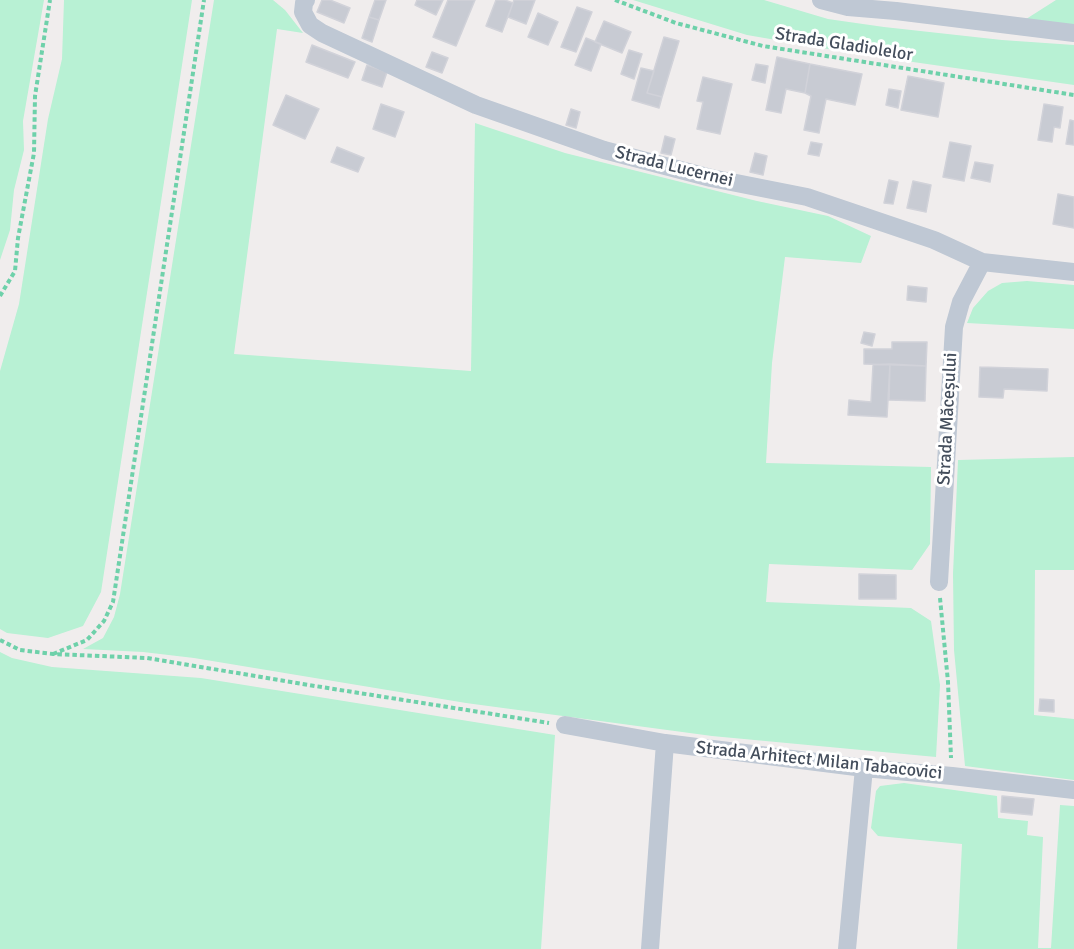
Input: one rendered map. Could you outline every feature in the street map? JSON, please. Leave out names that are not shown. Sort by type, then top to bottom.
[{"type":"street","points":[[821,0],[848,7],[1074,33]]},
{"type":"street","name":"Strada Lucernei","points":[[305,2],[303,12],[310,25],[322,33],[476,105],[604,150],[711,178],[807,197],[933,240],[982,262],[1074,272]]},
{"type":"street","name":"Strada Măceșului","points":[[939,582],[954,327],[961,302],[982,262]]},
{"type":"street","name":"Strada Arhitect Milan Tabacovici","points":[[565,725],[665,743],[864,768],[1074,790]]},
{"type":"street","points":[[650,949],[665,743]]},
{"type":"street","points":[[847,949],[864,768]]},
{"type":"path","points":[[0,296],[15,270],[18,238],[34,153],[35,96],[50,0]]},
{"type":"path","points":[[53,654],[87,640],[104,621],[113,602],[204,0]]},
{"type":"path","name":"Strada Gladiolelor","points":[[615,0],[676,23],[763,46],[1074,95]]},
{"type":"path","points":[[939,582],[948,682],[951,776]]},
{"type":"path","points":[[0,640],[20,650],[53,654],[147,658],[304,685],[565,725]]},
{"type":"green space","points":[[0,0],[44,0],[23,121],[24,150],[14,190],[10,230],[0,260]]},
{"type":"green space","points":[[64,0],[192,0],[101,592],[83,626],[48,638],[7,633],[0,629],[0,371],[19,304],[48,119],[62,59]]},
{"type":"green space","points":[[214,0],[273,0],[285,10],[303,33],[277,29],[234,354],[471,371],[475,123],[565,153],[757,201],[828,216],[871,236],[861,263],[785,257],[772,363],[766,463],[931,467],[930,544],[912,570],[769,564],[766,602],[911,608],[931,621],[940,685],[936,757],[712,736],[466,703],[194,658],[143,652],[83,649],[103,638],[114,617],[120,594]]},
{"type":"green space","points":[[633,0],[764,0],[828,19],[1002,40],[1074,45],[1074,85],[857,54],[747,35]]},
{"type":"green space","points":[[1056,0],[1074,0],[1074,27],[1023,21]]},
{"type":"green space","points":[[1027,281],[1074,285],[1074,329],[967,323],[973,308],[988,291],[1002,283]]},
{"type":"green space","points":[[1074,457],[1074,570],[1035,570],[1034,715],[1074,719],[1074,780],[965,766],[954,650],[953,574],[958,460]]},
{"type":"green space","points":[[0,652],[12,658],[52,667],[201,678],[555,735],[541,949],[0,949]]},
{"type":"green space","points":[[904,783],[997,796],[998,818],[1028,821],[1027,835],[1043,837],[1038,948],[1051,948],[1060,805],[1074,806],[1074,949],[957,949],[962,844],[878,836],[871,828],[876,791],[880,786]]},
{"type":"building","points":[[322,0],[330,0],[350,8],[344,23],[317,12]]},
{"type":"building","points":[[375,0],[386,0],[379,20],[369,17]]},
{"type":"building","points":[[417,0],[443,0],[436,15],[415,5]]},
{"type":"building","points":[[448,0],[475,0],[456,46],[433,37]]},
{"type":"building","points":[[496,0],[513,3],[502,32],[486,26]]},
{"type":"building","points":[[514,0],[535,0],[526,24],[508,17]]},
{"type":"building","points":[[577,7],[592,12],[576,52],[561,47]]},
{"type":"building","points":[[538,13],[558,22],[548,45],[528,37]]},
{"type":"building","points":[[369,17],[379,20],[372,42],[362,38]]},
{"type":"building","points":[[604,21],[631,32],[622,53],[595,42]]},
{"type":"building","points":[[664,37],[679,41],[662,97],[647,93]]},
{"type":"building","points":[[586,38],[601,44],[591,71],[575,65]]},
{"type":"building","points":[[312,45],[355,62],[348,78],[306,62]]},
{"type":"building","points":[[629,50],[642,54],[634,79],[621,74]]},
{"type":"building","points":[[432,52],[448,58],[442,73],[426,67]]},
{"type":"building","points":[[777,57],[810,64],[805,93],[786,89],[781,113],[766,110]]},
{"type":"building","points":[[756,64],[768,66],[765,83],[752,80]]},
{"type":"building","points":[[810,64],[862,74],[855,105],[826,99],[819,133],[804,130],[811,96],[805,93]]},
{"type":"building","points":[[367,65],[387,72],[382,87],[362,80]]},
{"type":"building","points":[[641,68],[654,71],[647,93],[662,97],[659,108],[632,100]]},
{"type":"building","points":[[908,76],[944,83],[938,117],[901,110]]},
{"type":"building","points":[[703,77],[732,84],[720,134],[697,129],[703,102],[697,101]]},
{"type":"building","points":[[889,89],[901,91],[898,108],[886,105]]},
{"type":"building","points":[[286,95],[319,109],[305,139],[273,125]]},
{"type":"building","points":[[381,104],[404,112],[395,137],[373,129]]},
{"type":"building","points":[[1044,104],[1063,107],[1060,128],[1054,127],[1052,142],[1038,140]]},
{"type":"building","points":[[571,109],[580,112],[576,128],[566,125]]},
{"type":"building","points":[[1070,120],[1074,121],[1074,145],[1066,144]]},
{"type":"building","points":[[665,136],[675,139],[671,155],[661,153]]},
{"type":"building","points":[[811,142],[822,144],[819,156],[808,154]]},
{"type":"building","points":[[950,142],[971,146],[964,181],[943,177]]},
{"type":"building","points":[[337,147],[364,158],[358,172],[331,162]]},
{"type":"building","points":[[755,153],[767,156],[763,175],[750,172]]},
{"type":"building","points":[[975,162],[993,165],[990,182],[971,178]]},
{"type":"building","points":[[889,180],[898,182],[893,204],[884,203]]},
{"type":"building","points":[[913,181],[931,185],[926,212],[907,208]]},
{"type":"building","points":[[1058,194],[1074,197],[1074,228],[1053,224]]},
{"type":"building","points":[[908,286],[927,288],[926,302],[907,300]]},
{"type":"building","points":[[864,332],[875,334],[872,346],[861,343]]},
{"type":"building","points":[[892,342],[927,342],[926,366],[864,364],[864,349],[892,349]]},
{"type":"building","points":[[890,364],[926,366],[925,401],[889,400]]},
{"type":"building","points":[[890,364],[887,417],[848,415],[849,400],[871,402],[873,365]]},
{"type":"building","points":[[980,367],[1048,369],[1047,391],[1004,389],[1003,398],[979,397]]},
{"type":"building","points":[[859,574],[896,575],[896,599],[859,599]]},
{"type":"building","points":[[1040,699],[1054,700],[1054,712],[1039,711]]},
{"type":"building","points":[[1002,796],[1034,799],[1032,815],[1001,812]]}]
